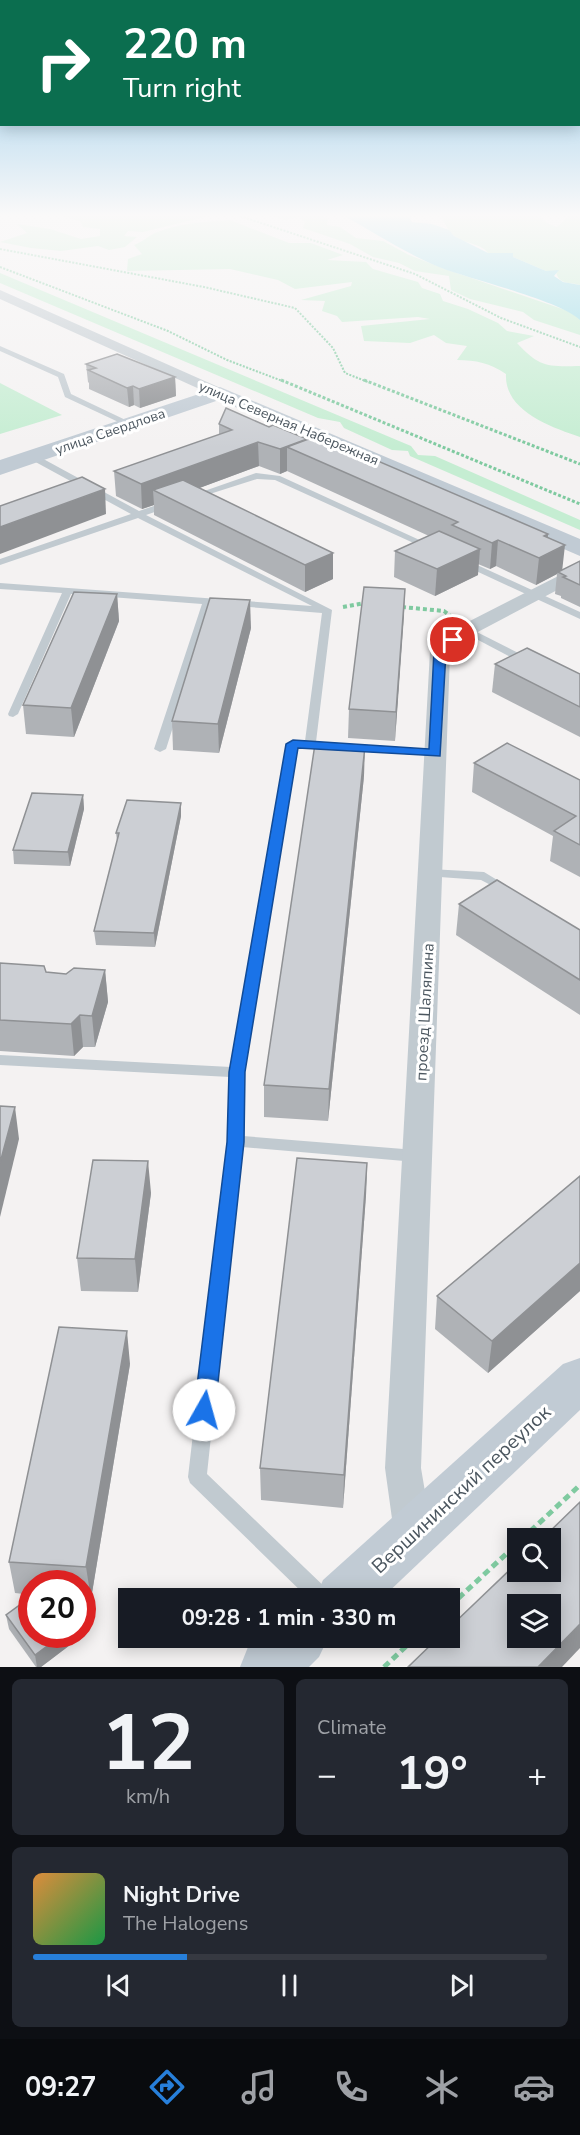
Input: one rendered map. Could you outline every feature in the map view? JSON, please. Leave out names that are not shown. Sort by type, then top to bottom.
[{"type":"street","name":"улица Северная Набережная","points":[[0,294],[220,393],[580,548]]},
{"type":"street","name":"улица Свердлова","points":[[0,468],[220,393]]},
{"type":"street","name":"проезд Шаляпина","points":[[413,1533],[403,1468],[440,651],[466,630],[580,571]]},
{"type":"street","name":"Вершининский переулок","points":[[354,1588],[580,1379]]},
{"type":"street","points":[[268,1667],[289,1648]]},
{"type":"lane","points":[[0,348],[61,376],[68,395],[130,424]]},
{"type":"lane","points":[[33,457],[138,514],[327,610]]},
{"type":"lane","points":[[0,562],[256,476],[277,478],[438,551]]},
{"type":"lane","points":[[449,556],[580,616]]},
{"type":"lane","points":[[0,586],[327,610]]},
{"type":"lane","points":[[13,714],[68,591]]},
{"type":"lane","points":[[160,749],[208,601]]},
{"type":"lane","points":[[310,745],[327,610]]},
{"type":"lane","points":[[466,630],[539,668]]},
{"type":"lane","points":[[312,1588],[197,1477],[235,1142],[237,1072],[293,744],[435,753]]},
{"type":"lane","points":[[430,873],[484,876],[522,898]]},
{"type":"lane","points":[[0,1060],[237,1072]]},
{"type":"lane","points":[[235,1142],[417,1156]]},
{"type":"path","points":[[69,293],[168,330],[227,360],[325,397],[580,504]]},
{"type":"path","points":[[229,293],[295,308],[333,348],[345,373],[580,464]]},
{"type":"path","points":[[452,293],[501,318],[580,347]]},
{"type":"path","points":[[327,610],[366,603]]},
{"type":"path","points":[[400,606],[444,611],[466,630]]},
{"type":"path","points":[[534,1528],[580,1485]]},
{"type":"path","points":[[460,1597],[507,1553]]},
{"type":"path","points":[[384,1667],[404,1648]]},
{"type":"green space","points":[[23,293],[47,293],[411,446],[418,455],[435,456],[580,520],[580,530],[410,456],[408,451],[392,450],[344,428],[340,422],[318,418]]},
{"type":"green space","points":[[327,293],[436,293],[440,294],[443,301],[468,309],[498,323],[507,331],[534,336],[517,343],[538,361],[560,366],[580,366],[580,437],[543,422],[521,408],[507,387],[506,374],[500,370],[483,363],[457,360],[467,346],[446,343],[434,335],[410,343],[364,341],[361,326],[430,319],[418,317],[342,322],[337,316],[322,311],[325,301],[301,300]]},
{"type":"green space","points":[[457,293],[515,293],[580,315],[580,335],[534,320],[523,312],[470,299]]},
{"type":"green space","points":[[0,383],[62,415],[0,434]]},
{"type":"water","points":[[519,293],[580,293],[580,320],[554,305]]},
{"type":"building","points":[[117,354],[175,377],[139,389],[133,386],[127,388],[88,370],[96,368],[86,364]]},
{"type":"building","points":[[226,408],[269,427],[273,425],[307,439],[280,449],[258,442],[141,484],[114,471],[232,430],[219,424]]},
{"type":"building","points":[[314,437],[325,442],[329,440],[548,534],[544,536],[565,545],[539,558],[498,540],[492,543],[452,525],[458,522],[287,447]]},
{"type":"building","points":[[82,477],[105,489],[0,527],[0,506]]},
{"type":"building","points":[[183,480],[333,553],[305,565],[153,490]]},
{"type":"building","points":[[439,531],[480,549],[437,569],[395,551]]},
{"type":"building","points":[[580,561],[580,585],[558,572]]},
{"type":"building","points":[[364,587],[405,589],[396,712],[349,709]]},
{"type":"building","points":[[74,592],[117,594],[71,708],[23,705]]},
{"type":"building","points":[[210,598],[250,600],[218,724],[172,721]]},
{"type":"building","points":[[527,648],[580,674],[580,707],[495,664]]},
{"type":"building","points":[[507,743],[580,780],[580,845],[554,831],[576,816],[474,763]]},
{"type":"building","points":[[315,744],[365,746],[329,1089],[264,1085]]},
{"type":"building","points":[[32,793],[83,795],[68,852],[13,850]]},
{"type":"building","points":[[127,800],[181,803],[154,933],[94,931],[119,833],[116,833]]},
{"type":"building","points":[[497,880],[580,930],[580,980],[459,904]]},
{"type":"building","points":[[0,963],[44,966],[46,972],[66,974],[74,968],[105,970],[92,1016],[80,1015],[71,1024],[0,1020]]},
{"type":"building","points":[[0,1106],[15,1107],[0,1163]]},
{"type":"building","points":[[297,1158],[367,1163],[344,1475],[260,1468]]},
{"type":"building","points":[[93,1160],[148,1161],[135,1259],[77,1258]]},
{"type":"building","points":[[580,1176],[580,1263],[492,1341],[437,1296]]},
{"type":"building","points":[[59,1327],[127,1331],[86,1567],[9,1562]]},
{"type":"building","points":[[580,1502],[580,1624],[561,1643],[561,1594],[507,1594],[507,1648],[557,1648],[538,1667],[408,1667],[428,1648],[460,1648],[460,1617],[507,1573],[507,1582],[561,1582],[561,1528],[553,1528]]},
{"type":"building","points":[[18,1606],[18,1632],[6,1615]]},
{"type":"building","points":[[30,1648],[44,1648],[35,1655]]},
{"type":"route","points":[[204,1410],[235,1142],[237,1072],[293,744],[435,753],[440,651],[453,640]]}]
